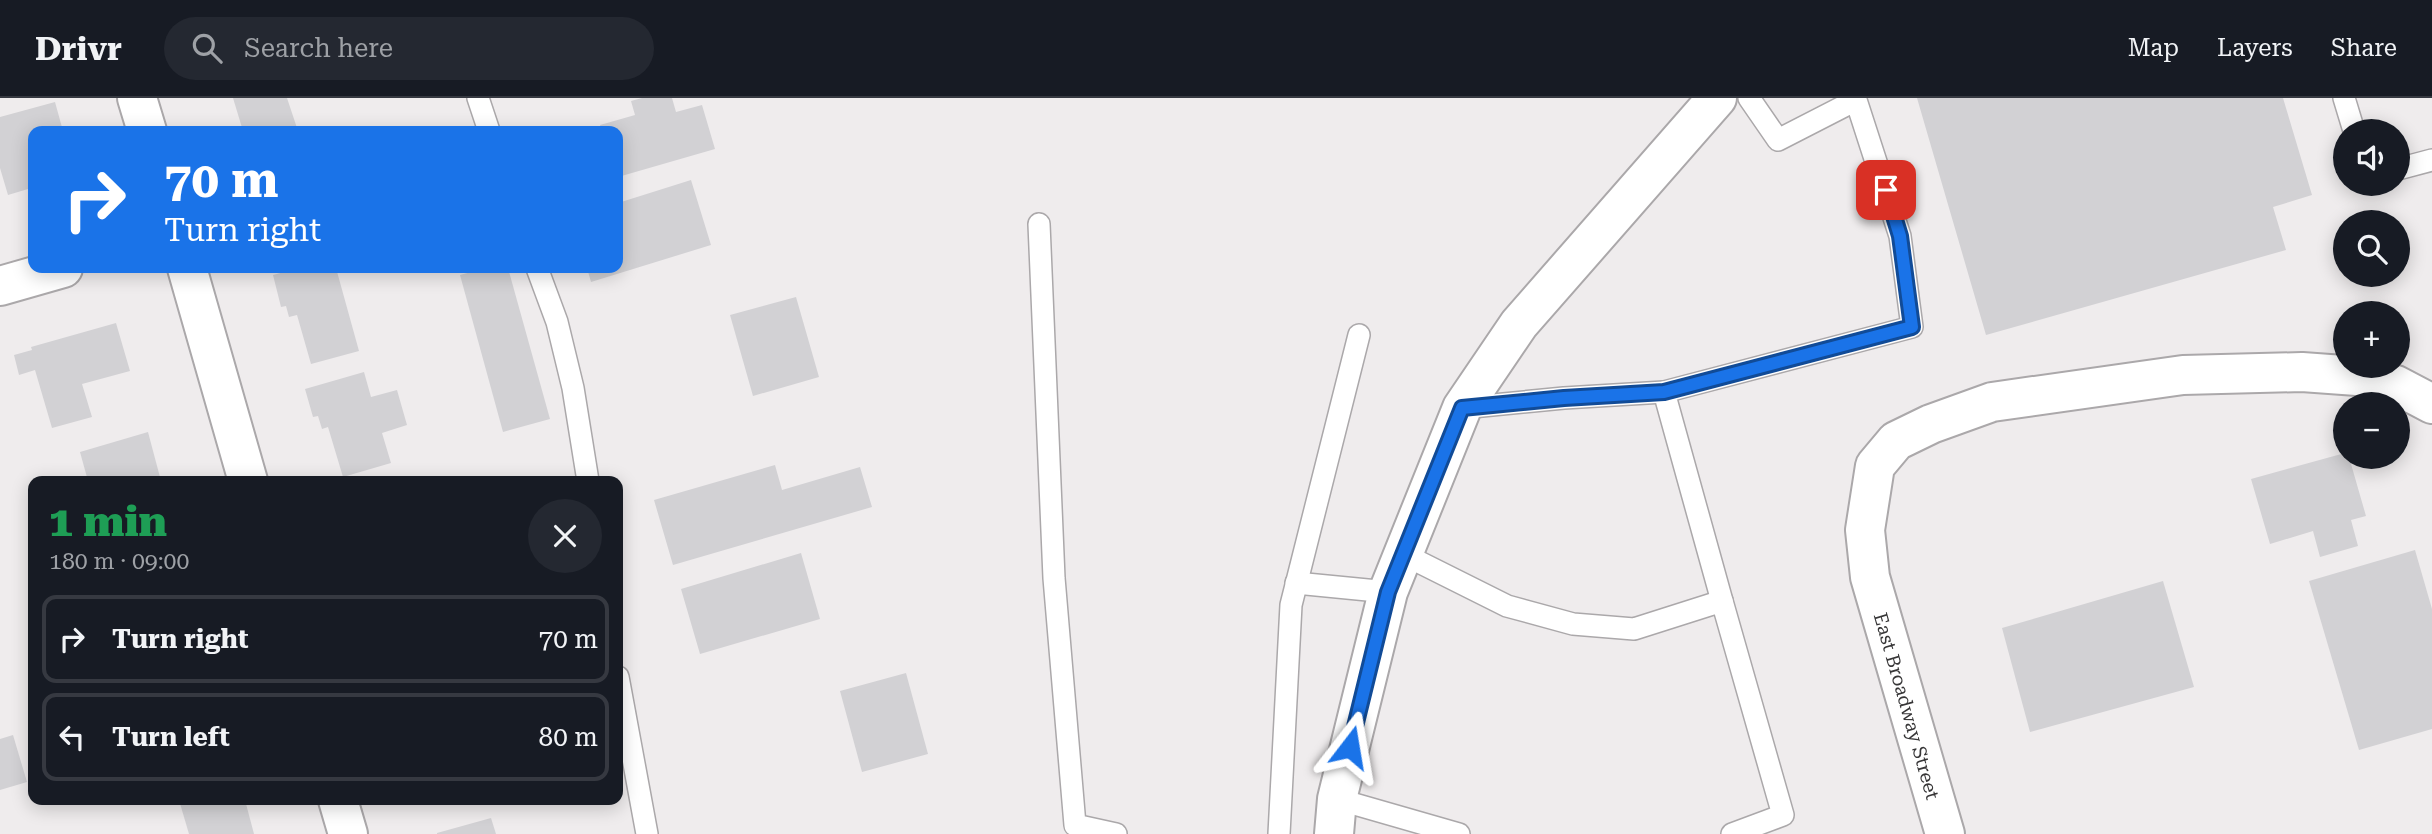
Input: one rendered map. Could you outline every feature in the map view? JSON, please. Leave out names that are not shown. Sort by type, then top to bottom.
[{"type":"street","points":[[137,98],[145,126]]},
{"type":"street","points":[[1336,817],[1388,592],[1462,408],[1519,324],[1717,98]]},
{"type":"street","points":[[0,286],[46,273]]},
{"type":"street","points":[[188,273],[247,476]]},
{"type":"street","name":"East Broadway Street","points":[[1945,834],[1870,577],[1865,530],[1875,466],[1896,441],[1931,424],[1992,402],[2183,375],[2302,372],[2357,376],[2396,385],[2432,404]]},
{"type":"street","points":[[339,805],[348,834]]},
{"type":"lane","points":[[478,98],[487,126]]},
{"type":"lane","points":[[1462,408],[1664,392],[1912,327],[1900,236],[1856,100],[1778,140],[1749,98]]},
{"type":"lane","points":[[2344,98],[2350,119]]},
{"type":"lane","points":[[2410,166],[2432,160]]},
{"type":"lane","points":[[1039,224],[1054,578],[1075,825],[1105,833]]},
{"type":"lane","points":[[539,273],[557,322],[573,388],[586,476]]},
{"type":"lane","points":[[1279,834],[1291,605],[1359,335]]},
{"type":"lane","points":[[1664,392],[1783,815],[1732,834]]},
{"type":"lane","points":[[1403,554],[1507,606],[1573,624],[1634,629],[1722,601]]},
{"type":"lane","points":[[1296,583],[1388,592]]},
{"type":"lane","points":[[623,704],[647,834]]},
{"type":"lane","points":[[1336,817],[1459,834]]},
{"type":"building","points":[[233,98],[287,98],[296,126],[241,126]]},
{"type":"building","points":[[642,98],[672,98],[676,112],[702,105],[715,149],[623,176],[623,126],[600,125],[635,115],[631,101]]},
{"type":"building","points":[[1917,98],[2283,98],[2312,195],[2273,207],[2286,250],[1986,335]]},
{"type":"building","points":[[55,102],[62,126],[28,126],[28,189],[8,195],[0,168],[0,117]]},
{"type":"building","points":[[691,180],[711,245],[623,272],[623,201]]},
{"type":"building","points":[[337,273],[359,351],[311,364],[297,315],[289,317],[286,306],[281,307],[273,275]]},
{"type":"building","points":[[509,273],[550,419],[503,432],[460,275]]},
{"type":"building","points":[[588,273],[620,273],[591,282]]},
{"type":"building","points":[[796,297],[819,377],[753,396],[730,315]]},
{"type":"building","points":[[116,323],[130,371],[82,384],[92,417],[52,428],[35,370],[19,375],[14,355],[32,350],[31,347]]},
{"type":"building","points":[[364,372],[371,397],[397,390],[407,425],[382,433],[391,463],[343,476],[328,427],[322,429],[318,416],[313,417],[305,389]]},
{"type":"building","points":[[148,432],[160,476],[87,476],[80,452]]},
{"type":"building","points":[[2333,456],[2333,469],[2352,469],[2366,516],[2351,520],[2358,546],[2320,557],[2313,531],[2270,544],[2251,479]]},
{"type":"building","points":[[775,465],[782,490],[860,467],[872,507],[673,565],[654,500]]},
{"type":"building","points":[[2415,550],[2432,609],[2432,729],[2359,750],[2309,581]]},
{"type":"building","points":[[801,553],[820,619],[700,654],[681,589]]},
{"type":"building","points":[[2163,581],[2194,687],[2030,732],[2002,628]]},
{"type":"building","points":[[906,673],[928,754],[862,772],[840,691]]},
{"type":"building","points":[[13,735],[27,782],[0,790],[0,739]]},
{"type":"building","points":[[180,805],[246,805],[254,834],[189,834]]},
{"type":"building","points":[[491,818],[496,834],[437,834],[437,833]]},
{"type":"route","points":[[1350,747],[1388,592],[1462,408],[1664,392],[1912,327],[1900,236],[1886,190]]}]
